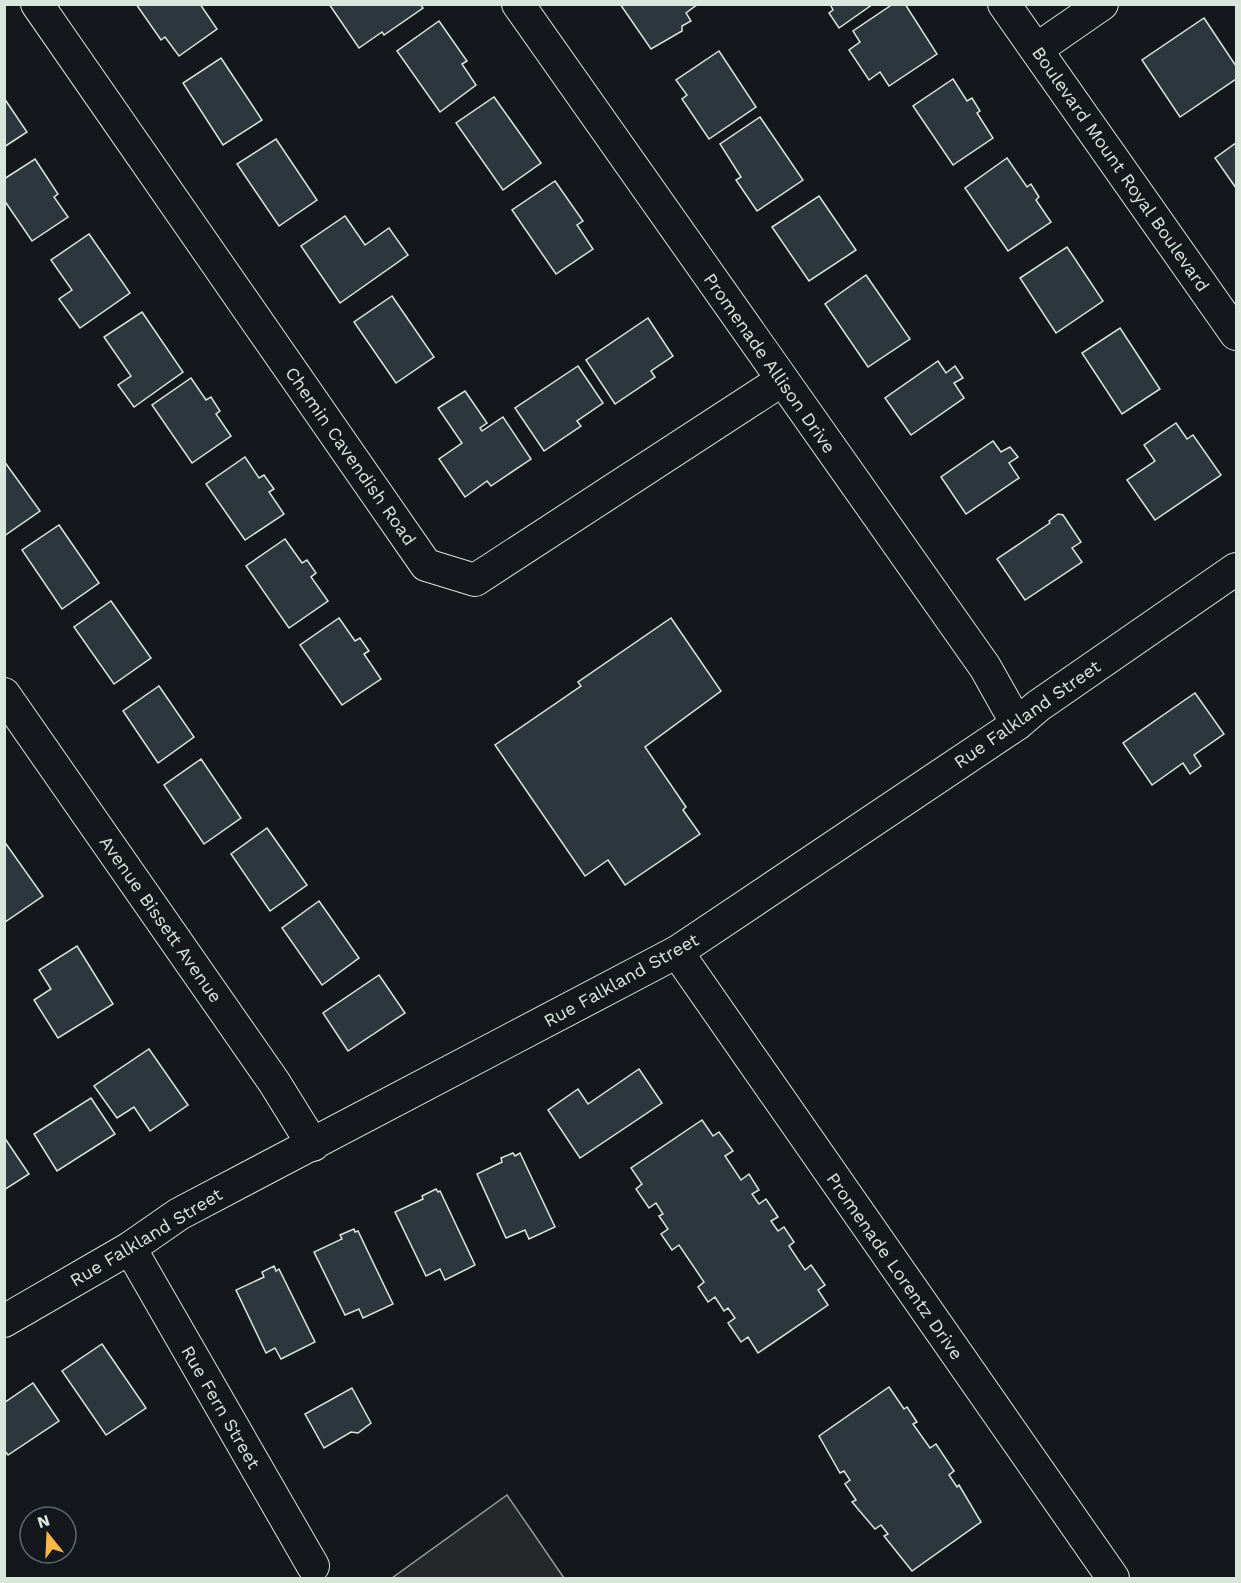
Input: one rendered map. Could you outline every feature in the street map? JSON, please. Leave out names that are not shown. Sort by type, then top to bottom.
[{"type":"street","name":"Chemin Cavendish Road","points":[[37,4],[426,565],[476,580],[782,380]]},
{"type":"street","name":"Promenade Allison Drive","points":[[518,4],[985,667],[1017,724]]},
{"type":"street","name":"Boulevard Mount Royal Boulevard","points":[[1004,4],[1236,334]]},
{"type":"street","points":[[1037,49],[1102,4]]},
{"type":"street","name":"Rue Falkland Street","points":[[4,1321],[130,1248],[179,1214],[313,1146],[677,952],[1017,724],[1038,706],[1236,569]]},
{"type":"street","name":"Avenue Bissett Avenue","points":[[4,694],[274,1082],[313,1146]]},
{"type":"street","name":"Promenade Lorentz Drive","points":[[677,952],[1113,1578]]},
{"type":"street","name":"Rue Fern Street","points":[[130,1248],[313,1566]]},
{"type":"shaded area","points":[[507,1495],[564,1578],[392,1578]]},
{"type":"building","points":[[136,4],[200,4],[217,29],[179,56],[165,37],[161,40]]},
{"type":"building","points":[[329,4],[420,4],[423,8],[384,35],[382,32],[359,48]]},
{"type":"building","points":[[620,4],[698,4],[686,13],[691,21],[682,26],[682,31],[651,49]]},
{"type":"building","points":[[830,4],[873,4],[839,28],[829,13],[833,10]]},
{"type":"building","points":[[893,4],[905,4],[937,54],[889,86],[880,72],[869,80],[849,50],[860,42],[853,31]]},
{"type":"building","points":[[1204,18],[1236,66],[1236,79],[1180,117],[1142,60]]},
{"type":"building","points":[[439,21],[467,61],[462,64],[476,85],[440,112],[397,51]]},
{"type":"building","points":[[719,51],[756,107],[709,139],[682,99],[687,95],[676,80]]},
{"type":"building","points":[[221,58],[262,120],[223,145],[183,83]]},
{"type":"building","points":[[953,79],[967,101],[972,98],[980,111],[977,113],[993,138],[953,165],[913,106]]},
{"type":"building","points":[[494,97],[541,163],[503,190],[456,123]]},
{"type":"building","points":[[4,98],[27,132],[4,147]]},
{"type":"building","points":[[760,117],[803,180],[757,211],[736,180],[741,177],[720,144]]},
{"type":"building","points":[[276,139],[317,200],[279,226],[237,164]]},
{"type":"building","points":[[1236,143],[1236,188],[1215,158]]},
{"type":"building","points":[[1007,158],[1027,187],[1031,184],[1039,197],[1036,200],[1051,222],[1008,251],[965,188]]},
{"type":"building","points":[[35,159],[58,194],[54,197],[68,217],[32,241],[4,200],[4,179]]},
{"type":"building","points":[[555,181],[583,221],[577,225],[593,249],[556,274],[512,210]]},
{"type":"building","points":[[819,196],[856,250],[809,281],[772,227]]},
{"type":"building","points":[[345,216],[365,245],[389,228],[408,255],[340,303],[301,246]]},
{"type":"building","points":[[89,234],[130,293],[80,328],[59,299],[72,290],[51,260]]},
{"type":"building","points":[[1067,247],[1103,301],[1056,333],[1020,278]]},
{"type":"building","points":[[866,275],[910,339],[868,367],[825,304]]},
{"type":"building","points":[[392,296],[434,357],[396,383],[354,322]]},
{"type":"building","points":[[142,312],[183,372],[134,407],[118,385],[131,376],[104,337]]},
{"type":"building","points":[[648,318],[673,356],[651,371],[655,377],[615,404],[586,360]]},
{"type":"building","points":[[1120,328],[1160,389],[1122,414],[1082,353]]},
{"type":"building","points":[[938,361],[946,373],[955,366],[963,378],[954,383],[964,398],[911,435],[885,398]]},
{"type":"building","points":[[578,366],[603,403],[577,421],[581,426],[544,451],[515,408]]},
{"type":"building","points":[[191,378],[206,400],[211,397],[220,411],[216,414],[231,436],[192,463],[152,405]]},
{"type":"building","points":[[465,391],[487,423],[480,428],[482,431],[503,417],[531,459],[491,486],[487,481],[465,497],[439,459],[462,443],[438,408]]},
{"type":"building","points":[[1176,423],[1187,439],[1193,435],[1221,475],[1155,520],[1127,480],[1155,461],[1144,445]]},
{"type":"building","points":[[993,441],[1001,452],[1010,447],[1018,457],[1009,463],[1019,478],[966,514],[941,477]]},
{"type":"building","points":[[245,457],[259,478],[264,475],[274,489],[269,492],[284,514],[245,540],[206,484]]},
{"type":"building","points":[[4,461],[40,511],[4,536]]},
{"type":"building","points":[[1058,514],[1063,515],[1081,542],[1072,548],[1082,562],[1025,600],[997,559],[1050,523],[1049,521]]},
{"type":"building","points":[[59,525],[99,583],[62,609],[22,550]]},
{"type":"building","points":[[285,539],[302,563],[307,560],[316,573],[311,577],[328,601],[289,628],[246,566]]},
{"type":"building","points":[[111,601],[151,658],[114,684],[74,627]]},
{"type":"building","points":[[339,618],[355,641],[360,638],[369,651],[364,654],[381,679],[342,705],[300,645]]},
{"type":"building","points":[[671,618],[721,691],[645,747],[686,807],[683,810],[700,834],[625,885],[608,860],[585,876],[495,745],[581,686],[578,682]]},
{"type":"building","points":[[159,686],[194,737],[158,763],[123,711]]},
{"type":"building","points":[[1195,693],[1224,734],[1194,755],[1201,766],[1190,774],[1183,763],[1152,785],[1123,743]]},
{"type":"building","points":[[201,759],[241,818],[204,844],[164,785]]},
{"type":"building","points":[[267,828],[307,885],[270,911],[231,854]]},
{"type":"building","points":[[4,841],[43,896],[5,922],[4,921]]},
{"type":"building","points":[[319,901],[359,958],[322,985],[282,928]]},
{"type":"building","points":[[77,946],[113,1004],[58,1038],[34,1000],[51,989],[39,970]]},
{"type":"building","points":[[379,975],[405,1013],[348,1051],[323,1013]]},
{"type":"building","points":[[149,1049],[188,1105],[150,1131],[134,1107],[117,1118],[94,1086]]},
{"type":"building","points":[[639,1069],[662,1103],[580,1158],[548,1110],[578,1089],[588,1104]]},
{"type":"building","points":[[91,1098],[115,1134],[57,1171],[34,1134]]},
{"type":"building","points":[[702,1120],[713,1136],[719,1132],[733,1151],[725,1156],[741,1180],[749,1174],[759,1190],[752,1194],[759,1204],[766,1199],[778,1217],[771,1221],[778,1231],[784,1227],[794,1242],[789,1246],[805,1270],[811,1265],[825,1285],[818,1290],[828,1305],[758,1353],[748,1337],[741,1342],[728,1323],[735,1318],[728,1308],[724,1311],[715,1297],[708,1302],[698,1287],[704,1282],[679,1245],[672,1250],[661,1234],[668,1229],[659,1216],[663,1214],[656,1203],[649,1208],[636,1189],[642,1184],[631,1168]]},
{"type":"building","points":[[4,1137],[29,1174],[4,1190]]},
{"type":"building","points":[[513,1153],[515,1156],[520,1153],[555,1227],[529,1239],[525,1230],[506,1238],[477,1174],[502,1162],[501,1158]]},
{"type":"building","points":[[436,1189],[440,1191],[475,1265],[445,1280],[440,1269],[426,1276],[395,1212],[423,1199],[422,1196]]},
{"type":"building","points":[[354,1229],[355,1232],[358,1231],[393,1304],[363,1318],[359,1309],[345,1315],[314,1252],[342,1239],[340,1235]]},
{"type":"building","points":[[274,1266],[276,1271],[279,1269],[315,1342],[281,1359],[275,1348],[266,1353],[236,1290],[264,1277],[262,1272]]},
{"type":"building","points":[[102,1344],[146,1408],[106,1435],[62,1371]]},
{"type":"building","points":[[33,1383],[59,1421],[8,1455],[4,1450],[4,1403]]},
{"type":"building","points":[[889,1387],[904,1409],[907,1407],[917,1422],[913,1424],[930,1448],[936,1444],[954,1471],[949,1475],[957,1487],[959,1485],[981,1522],[912,1571],[884,1536],[888,1534],[881,1525],[875,1529],[852,1502],[856,1500],[845,1484],[850,1480],[844,1471],[840,1473],[819,1436]]},
{"type":"building","points":[[352,1388],[371,1423],[358,1433],[351,1432],[324,1448],[305,1414]]}]
